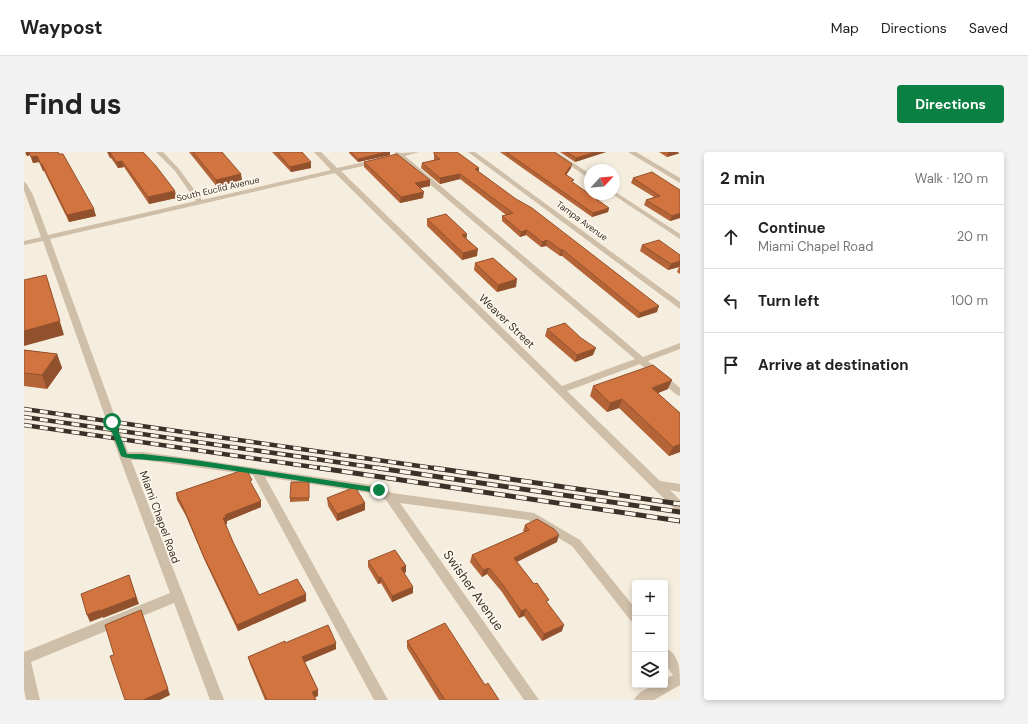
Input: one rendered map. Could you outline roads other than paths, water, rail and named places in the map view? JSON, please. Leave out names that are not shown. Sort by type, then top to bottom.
[{"type":"street","points":[[159,152],[177,170],[200,202]]},
{"type":"street","name":"Weaver Street","points":[[317,152],[680,507]]},
{"type":"street","name":"South Euclid Avenue","points":[[24,243],[336,171],[398,154],[416,152]]},
{"type":"street","name":"Tampa Avenue","points":[[472,152],[680,306]]},
{"type":"street","points":[[553,152],[584,173]]},
{"type":"street","points":[[631,152],[680,181]]},
{"type":"street","points":[[398,154],[680,393]]},
{"type":"street","name":"Miami Chapel Road","points":[[24,184],[30,195],[176,596],[217,700]]},
{"type":"street","points":[[620,197],[680,237]]},
{"type":"street","points":[[561,390],[680,346]]},
{"type":"street","points":[[124,456],[143,456],[379,490],[390,497],[530,516],[576,543],[634,616]]},
{"type":"street","points":[[257,473],[381,700]]},
{"type":"street","points":[[656,484],[680,488]]},
{"type":"street","name":"Swisher Avenue","points":[[390,497],[532,700]]},
{"type":"street","points":[[33,700],[24,658],[176,596]]},
{"type":"street","points":[[668,658],[680,673]]},
{"type":"street","points":[[641,700],[680,678]]},
{"type":"railway","points":[[24,409],[440,469]]},
{"type":"railway","points":[[24,417],[385,469]]},
{"type":"railway","points":[[24,425],[327,469]]},
{"type":"railway","points":[[320,468],[680,521]]},
{"type":"railway","points":[[378,468],[680,512]]},
{"type":"railway","points":[[434,468],[680,504]]}]
